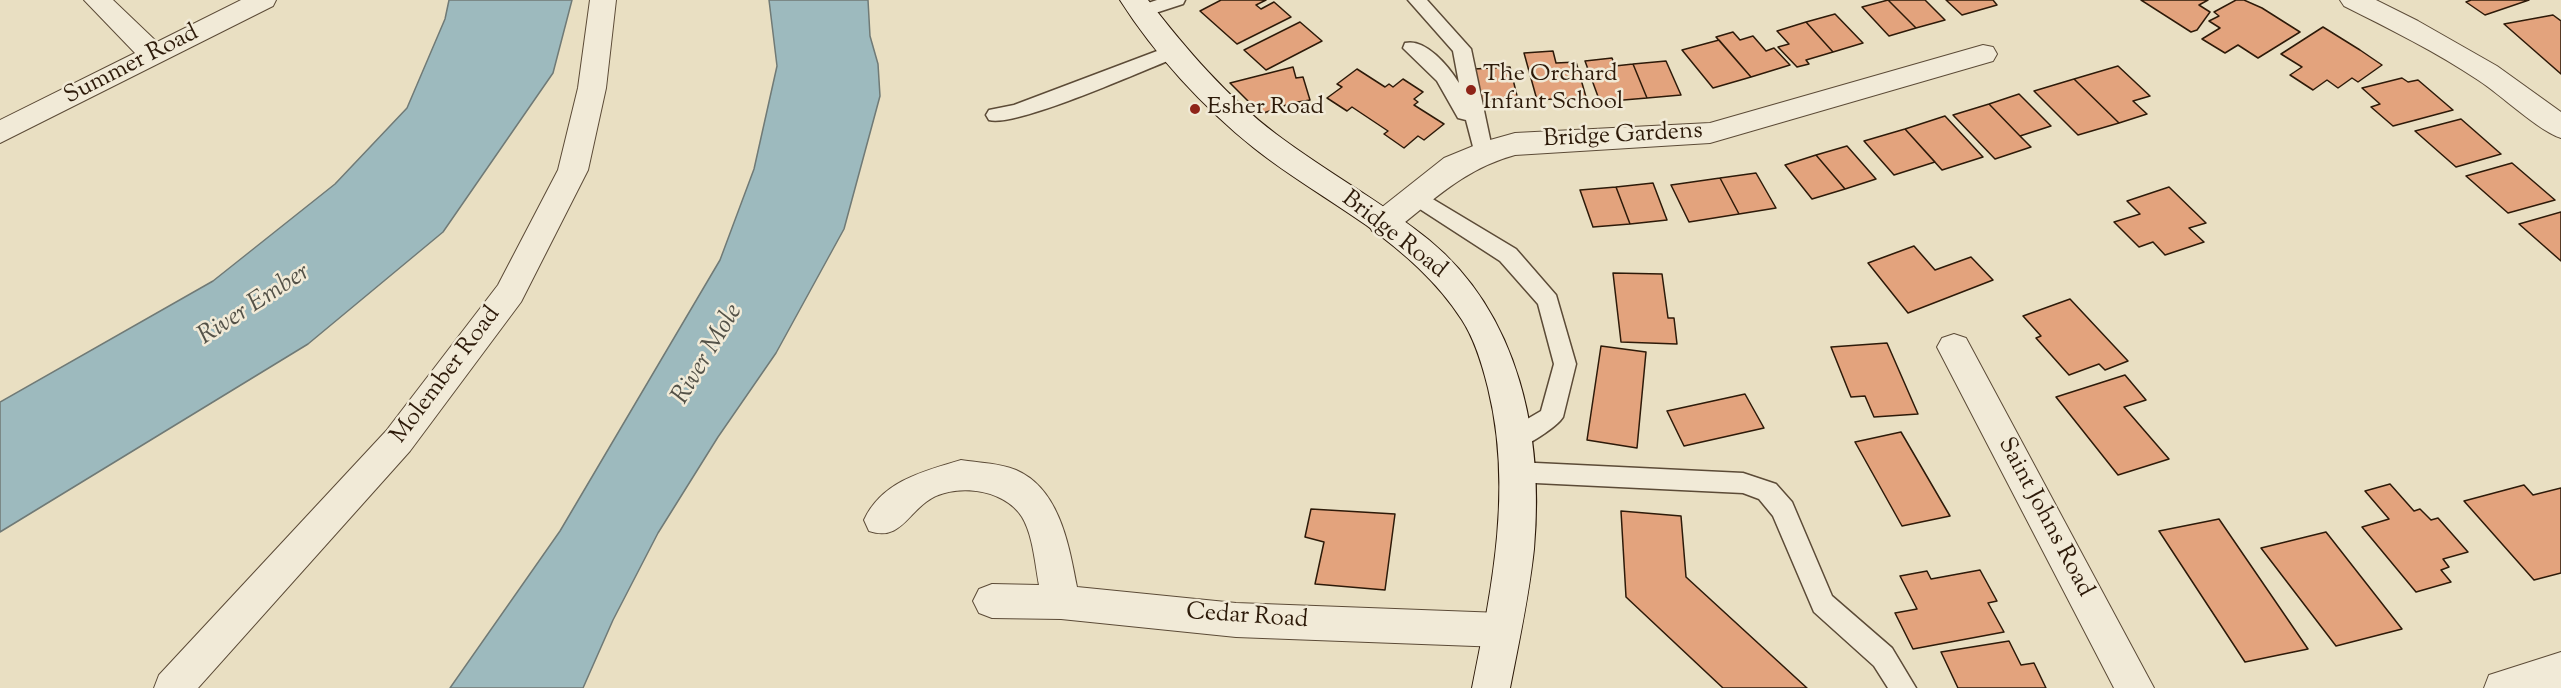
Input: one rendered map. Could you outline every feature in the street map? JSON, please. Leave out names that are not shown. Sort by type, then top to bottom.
[{"type":"street","points":[[97,0],[153,55]]},
{"type":"street","name":"Summer Road","points":[[0,133],[263,0]]},
{"type":"street","name":"Molember Road","points":[[173,688],[398,441],[510,293],[573,170],[592,88],[603,0]]},
{"type":"street","points":[[2354,0],[2473,61],[2509,85],[2561,128]]},
{"type":"street","name":"Bridge Road","points":[[1138,6],[1173,51],[1249,129],[1383,223],[1421,253],[1457,288],[1481,324],[1496,359],[1513,439],[1517,527],[1491,688]]},
{"type":"street","name":"Bridge Gardens","points":[[1383,223],[1455,166],[1483,153],[1515,144],[1710,133],[1983,54]]},
{"type":"street","name":"Saint Johns Road","points":[[1954,347],[2135,688]]},
{"type":"street","points":[[882,520],[916,489],[961,476],[1007,482],[1037,507],[1052,554],[1061,602]]},
{"type":"street","name":"Cedar Road","points":[[992,602],[1061,602],[1236,620],[1502,630]]},
{"type":"street","points":[[2503,688],[2561,670]]},
{"type":"lane","points":[[1138,6],[1176,0]]},
{"type":"lane","points":[[1421,3],[1443,0]]},
{"type":"lane","points":[[1421,3],[1461,50],[1483,153]]},
{"type":"lane","points":[[1412,48],[1439,67],[1453,85],[1483,153]]},
{"type":"lane","points":[[996,115],[1017,112],[1173,51]]},
{"type":"lane","points":[[1416,197],[1508,255],[1548,301],[1565,364],[1551,417],[1513,439]]},
{"type":"lane","points":[[1515,472],[1743,483],[1767,491],[1783,510],[1823,604],[1883,657],[1903,688]]},
{"type":"water","name":"River Ember","points":[[449,0],[572,0],[553,73],[443,232],[308,344],[0,532],[0,402],[213,281],[335,184],[407,108],[445,19]]},
{"type":"water","name":"River Mole","points":[[769,0],[868,0],[870,36],[878,64],[880,96],[844,229],[776,353],[718,437],[658,533],[613,620],[583,688],[450,688],[560,531],[720,260],[754,169],[777,66]]},
{"type":"building","points":[[1221,0],[1266,0],[1256,5],[1261,9],[1274,2],[1291,17],[1237,44],[1200,11]]},
{"type":"building","points":[[1888,0],[1916,28],[1889,36],[1862,7]]},
{"type":"building","points":[[1888,0],[1925,0],[1945,20],[1916,28]]},
{"type":"building","points":[[1946,0],[1993,0],[1997,5],[1962,15]]},
{"type":"building","points":[[2141,0],[2208,0],[2199,5],[2210,12],[2197,30],[2191,32]]},
{"type":"building","points":[[2236,0],[2244,0],[2262,8],[2300,32],[2258,58],[2238,45],[2225,53],[2202,39],[2220,28],[2209,21],[2219,16],[2214,12]]},
{"type":"building","points":[[2471,0],[2529,0],[2485,15],[2466,2]]},
{"type":"building","points":[[1835,14],[1863,43],[1833,52],[1806,22]]},
{"type":"building","points":[[2553,15],[2561,21],[2561,74],[2504,24]]},
{"type":"building","points":[[1300,22],[1322,41],[1266,70],[1244,50]]},
{"type":"building","points":[[1806,22],[1833,52],[1806,60],[1809,64],[1797,67],[1778,47],[1789,44],[1777,31]]},
{"type":"building","points":[[2323,27],[2382,65],[2358,82],[2352,78],[2338,88],[2327,80],[2313,90],[2290,75],[2302,67],[2281,54]]},
{"type":"building","points":[[1733,32],[1740,40],[1753,36],[1766,51],[1774,48],[1790,65],[1751,77],[1716,37]]},
{"type":"building","points":[[1719,40],[1751,77],[1713,88],[1682,50]]},
{"type":"building","points":[[1553,51],[1556,63],[1576,62],[1586,97],[1537,100],[1524,53]]},
{"type":"building","points":[[1612,58],[1615,66],[1633,64],[1647,98],[1600,102],[1585,61]]},
{"type":"building","points":[[1666,61],[1681,95],[1647,98],[1633,64]]},
{"type":"building","points":[[2118,66],[2150,96],[2133,101],[2147,114],[2119,123],[2074,79]]},
{"type":"building","points":[[1293,67],[1296,78],[1303,77],[1310,100],[1292,103],[1261,114],[1230,83]]},
{"type":"building","points":[[1510,67],[1518,100],[1481,101],[1474,69]]},
{"type":"building","points":[[1357,69],[1385,87],[1389,84],[1393,87],[1403,79],[1423,92],[1414,99],[1418,102],[1414,105],[1444,124],[1424,140],[1418,136],[1404,148],[1384,134],[1388,131],[1352,107],[1347,111],[1327,98],[1342,87],[1337,84]]},
{"type":"building","points":[[2402,78],[2408,82],[2418,80],[2453,110],[2393,126],[2371,107],[2380,104],[2362,88]]},
{"type":"building","points":[[2074,79],[2119,123],[2078,135],[2034,91]]},
{"type":"building","points":[[2019,94],[2051,126],[2020,136],[1989,104]]},
{"type":"building","points":[[1989,104],[2031,147],[1995,159],[1953,115]]},
{"type":"building","points":[[1945,116],[1983,157],[1942,170],[1905,129]]},
{"type":"building","points":[[2461,119],[2501,154],[2456,167],[2415,131]]},
{"type":"building","points":[[1905,129],[1935,162],[1894,175],[1864,141]]},
{"type":"building","points":[[1847,146],[1876,179],[1845,189],[1816,155]]},
{"type":"building","points":[[1816,155],[1845,189],[1812,199],[1785,165]]},
{"type":"building","points":[[2512,163],[2555,200],[2508,213],[2466,176]]},
{"type":"building","points":[[1756,173],[1776,208],[1739,214],[1720,178]]},
{"type":"building","points":[[1720,178],[1739,214],[1689,222],[1671,185]]},
{"type":"building","points":[[1653,183],[1667,220],[1630,224],[1616,187]]},
{"type":"building","points":[[1616,187],[1630,224],[1593,227],[1580,190]]},
{"type":"building","points":[[2169,187],[2206,223],[2189,228],[2204,242],[2165,255],[2153,242],[2139,247],[2114,222],[2140,214],[2127,201]]},
{"type":"building","points":[[2561,212],[2561,261],[2519,224]]},
{"type":"building","points":[[1914,246],[1935,270],[1971,257],[1993,280],[1908,313],[1868,263]]},
{"type":"building","points":[[1613,273],[1662,274],[1668,318],[1674,318],[1677,344],[1621,342]]},
{"type":"building","points":[[2070,299],[2128,361],[2105,370],[2099,364],[2069,375],[2036,338],[2041,336],[2023,316]]},
{"type":"building","points":[[1887,343],[1918,414],[1874,417],[1865,396],[1851,397],[1831,347]]},
{"type":"building","points":[[1601,346],[1646,352],[1637,448],[1587,440]]},
{"type":"building","points":[[2125,375],[2146,400],[2124,407],[2169,459],[2118,475],[2056,397]]},
{"type":"building","points":[[1745,394],[1764,428],[1684,446],[1667,411]]},
{"type":"building","points":[[1901,432],[1950,516],[1902,526],[1855,442]]},
{"type":"building","points":[[2390,484],[2414,511],[2420,509],[2431,520],[2438,518],[2468,552],[2443,559],[2449,567],[2441,570],[2451,582],[2416,592],[2362,527],[2389,519],[2365,491]]},
{"type":"building","points":[[2524,485],[2533,495],[2561,488],[2561,573],[2534,580],[2464,501]]},
{"type":"building","points":[[1311,509],[1395,514],[1385,590],[1315,584],[1324,542],[1305,537]]},
{"type":"building","points":[[1621,511],[1681,516],[1686,577],[1807,688],[1723,688],[1626,597]]},
{"type":"building","points":[[2219,519],[2308,649],[2245,662],[2159,531]]},
{"type":"building","points":[[2326,532],[2402,629],[2336,646],[2261,548]]},
{"type":"building","points":[[1980,570],[1997,601],[1988,603],[2004,632],[1913,649],[1895,613],[1917,609],[1900,576],[1927,571],[1931,579]]},
{"type":"building","points":[[2009,641],[2021,665],[2034,663],[2046,688],[1958,688],[1941,652]]},
{"type":"place","name":"The Orchard Infant School","points":[[1471,90]]},
{"type":"place","name":"Esher Road","points":[[1195,109]]}]
